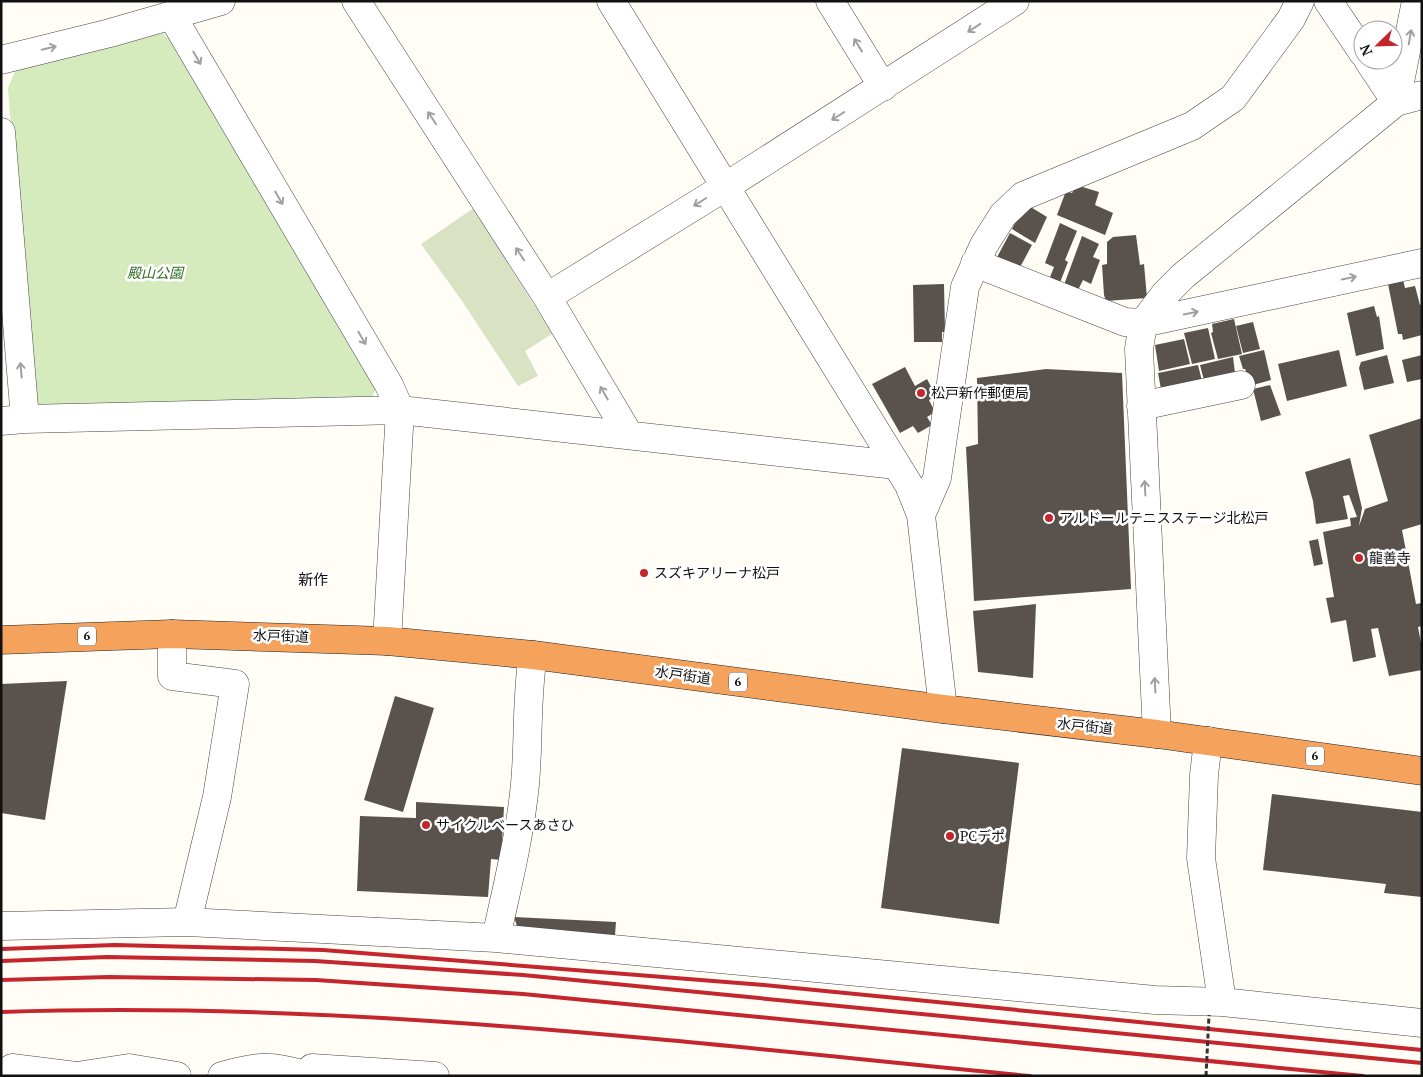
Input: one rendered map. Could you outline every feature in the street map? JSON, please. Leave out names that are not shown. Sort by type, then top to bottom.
[{"type":"highway","name":"水戸街道","points":[[1,640],[172,634],[387,641],[532,655],[943,709],[1157,734],[1422,771]]},
{"type":"street","points":[[1,60],[162,12],[221,1]]},
{"type":"street","points":[[356,1],[547,297],[629,435]]},
{"type":"street","points":[[611,1],[909,485],[921,515],[943,709]]},
{"type":"street","points":[[830,1],[883,87]]},
{"type":"street","points":[[547,297],[883,87],[1015,1]]},
{"type":"street","points":[[921,515],[937,478],[966,287],[975,263],[1003,215],[1022,196],[1192,126],[1234,98],[1286,26],[1300,1]]},
{"type":"street","points":[[1328,1],[1353,38]]},
{"type":"street","points":[[1157,734],[1139,349],[1143,323],[1165,294],[1183,276],[1409,99],[1416,1]]},
{"type":"street","points":[[162,12],[389,385],[400,410],[387,641]]},
{"type":"street","points":[[1379,70],[1409,99]]},
{"type":"street","points":[[1,132],[13,420],[400,410],[896,465]]},
{"type":"street","points":[[975,263],[1125,322],[1143,323],[1422,262]]},
{"type":"street","points":[[1141,406],[1241,385]]},
{"type":"street","points":[[172,634],[172,676],[235,684],[217,797],[187,922]]},
{"type":"street","points":[[496,938],[515,852],[525,784],[528,689],[532,655]]},
{"type":"street","points":[[1208,741],[1204,774],[1201,858],[1215,1008]]},
{"type":"street","points":[[1,926],[187,922],[496,938],[1155,1000],[1215,1008],[1422,1023]]},
{"type":"street","points":[[222,1076],[253,1068],[277,1067],[310,1076],[312,1068],[435,1076]]},
{"type":"street","points":[[8,1070],[76,1076],[129,1068],[177,1076]]},
{"type":"path","points":[[1206,1076],[1215,1008]]},
{"type":"green space","name":"殿山公園","points":[[163,33],[171,41],[376,388],[371,400],[43,409],[32,399],[8,88],[15,71]]},
{"type":"green space","points":[[474,208],[552,334],[525,351],[538,376],[518,386],[460,298],[421,244]]},
{"type":"building","points":[[1076,185],[1099,192],[1095,205],[1113,213],[1105,235],[1057,215],[1066,191],[1072,193]]},
{"type":"building","points":[[1029,206],[1047,217],[1035,243],[1012,229],[1018,217]]},
{"type":"building","points":[[1060,223],[1077,231],[1065,260],[1068,262],[1059,285],[1048,282],[1054,267],[1045,263]]},
{"type":"building","points":[[1010,233],[1032,245],[1018,271],[996,259]]},
{"type":"building","points":[[1136,235],[1140,265],[1144,264],[1147,298],[1106,301],[1102,265],[1107,264],[1107,242],[1113,237]]},
{"type":"building","points":[[1082,236],[1099,244],[1093,257],[1100,260],[1091,284],[1083,280],[1078,290],[1064,285]]},
{"type":"building","points":[[1403,280],[1405,288],[1415,286],[1420,305],[1422,304],[1422,335],[1403,340],[1402,334],[1398,334],[1388,284]]},
{"type":"building","points":[[944,284],[945,332],[942,332],[942,342],[914,342],[913,285]]},
{"type":"building","points":[[1374,306],[1377,317],[1379,316],[1384,349],[1356,356],[1347,313]]},
{"type":"building","points":[[1234,319],[1242,354],[1218,359],[1211,333],[1213,332],[1212,324]]},
{"type":"building","points":[[1253,322],[1260,349],[1243,353],[1236,326]]},
{"type":"building","points":[[1208,328],[1215,359],[1192,364],[1184,333]]},
{"type":"building","points":[[1184,339],[1190,364],[1159,371],[1155,345]]},
{"type":"building","points":[[1264,350],[1271,380],[1253,385],[1245,369],[1243,369],[1239,356]]},
{"type":"building","points":[[1339,350],[1347,386],[1287,401],[1278,364]]},
{"type":"building","points":[[1387,355],[1394,383],[1364,390],[1359,368],[1361,362]]},
{"type":"building","points":[[1422,355],[1422,379],[1407,382],[1402,360]]},
{"type":"building","points":[[1233,357],[1235,373],[1205,384],[1200,365]]},
{"type":"building","points":[[1198,365],[1202,381],[1161,389],[1158,373]]},
{"type":"building","points":[[905,367],[915,386],[927,379],[936,396],[929,400],[935,412],[927,417],[932,425],[918,433],[913,426],[900,433],[872,384]]},
{"type":"building","name":"アルドールテニスステージ北松戸","points":[[1046,369],[1122,373],[1131,589],[974,601],[966,447],[978,444],[977,378]]},
{"type":"building","points":[[1270,385],[1281,415],[1261,421],[1253,389]]},
{"type":"building","points":[[1422,418],[1422,524],[1402,530],[1416,604],[1422,603],[1422,626],[1418,627],[1422,648],[1422,670],[1389,676],[1378,628],[1371,629],[1376,657],[1353,662],[1346,620],[1331,623],[1326,598],[1334,597],[1323,532],[1351,526],[1350,518],[1357,517],[1349,495],[1343,496],[1348,519],[1316,524],[1313,501],[1305,472],[1350,458],[1362,508],[1359,526],[1365,509],[1388,501],[1369,435]]},
{"type":"building","points":[[1318,539],[1323,564],[1314,566],[1309,541]]},
{"type":"building","points":[[1036,604],[1033,678],[978,672],[973,611]]},
{"type":"building","points":[[67,681],[45,820],[1,813],[1,684]]},
{"type":"building","points":[[395,696],[434,708],[403,812],[364,800]]},
{"type":"building","name":"PCデポ","points":[[902,748],[1019,763],[999,924],[881,908]]},
{"type":"building","points":[[1272,794],[1422,812],[1422,897],[1384,893],[1386,884],[1263,870]]},
{"type":"building","points":[[416,802],[504,807],[501,860],[491,859],[488,897],[357,891],[360,816],[416,818]]},
{"type":"building","points":[[514,917],[616,922],[615,935],[519,932]]},
{"type":"railway","points":[[1,949],[115,945],[323,950],[764,985],[1422,1050]]},
{"type":"railway","points":[[1,961],[107,957],[315,961],[523,975],[1422,1063]]},
{"type":"railway","points":[[1,980],[109,977],[316,980],[523,994],[1363,1076]]},
{"type":"railway","points":[[1,1012],[130,1010],[259,1012],[388,1018],[645,1038],[1030,1076]]},
{"type":"place","name":"松戸新作郵便局","points":[[921,393]]},
{"type":"place","name":"アルドールテニスステージ北松戸","points":[[1049,518]]},
{"type":"place","name":"龍善寺","points":[[1359,558]]},
{"type":"place","name":"スズキアリーナ松戸","points":[[644,573]]},
{"type":"place","name":"サイクルベースあさひ","points":[[426,825]]},
{"type":"place","name":"PCデポ","points":[[950,836]]},
{"type":"district","name":"新作","points":[[313,580]]}]
